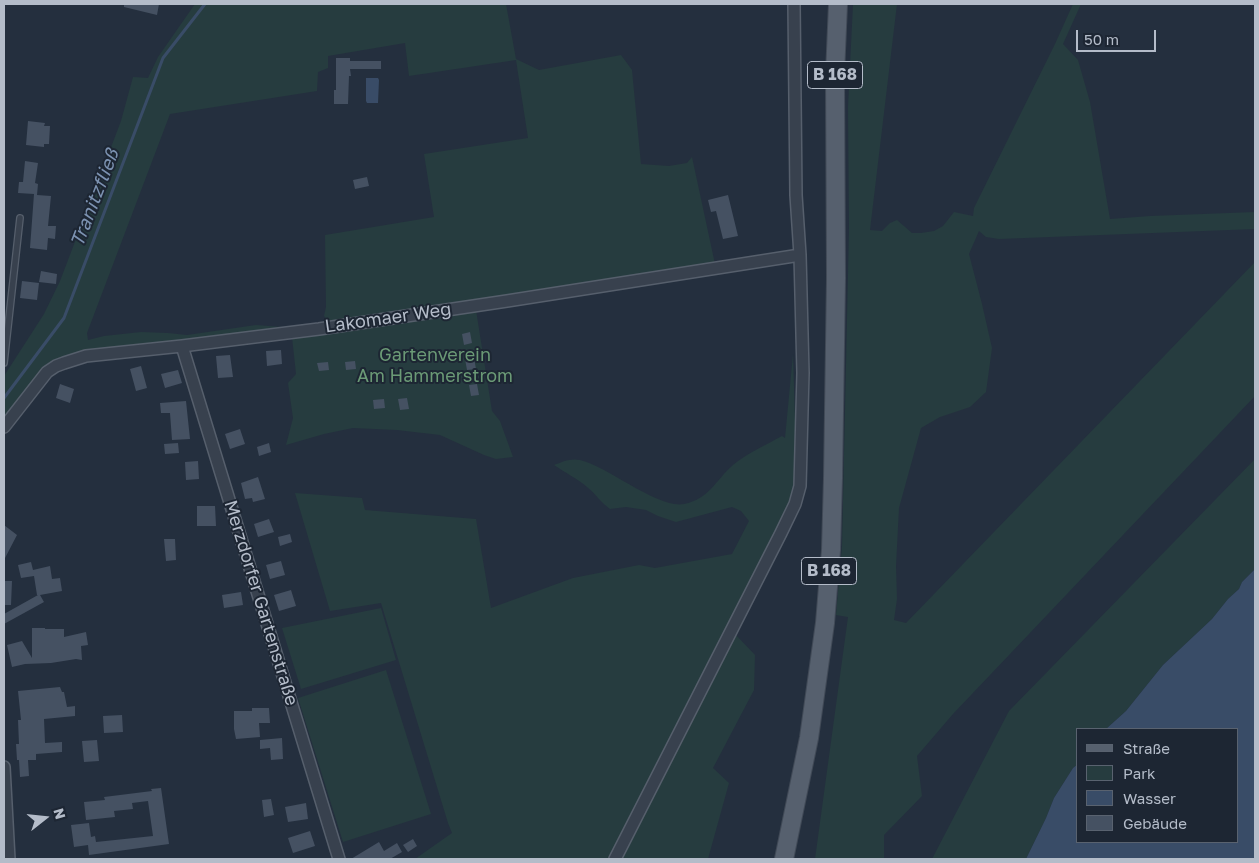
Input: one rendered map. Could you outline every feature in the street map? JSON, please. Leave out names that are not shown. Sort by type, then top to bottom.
[{"type":"main road","name":"B 168","points":[[784,859],[809,738],[824,623],[831,550],[836,278],[835,74],[838,4]]},
{"type":"street","points":[[615,859],[795,504],[800,486],[803,373],[800,255],[796,194],[794,4]]},
{"type":"street","name":"Lakomaer Weg","points":[[4,428],[47,372],[56,366],[86,356],[182,346],[367,322],[800,255]]},
{"type":"street","name":"Merzdorfer Gartenstraße","points":[[182,346],[339,859]]},
{"type":"street","points":[[4,767],[9,859]]},
{"type":"lane","points":[[4,362],[20,218]]},
{"type":"green space","points":[[195,4],[506,4],[516,59],[539,70],[621,55],[632,70],[641,164],[669,166],[687,163],[692,157],[715,264],[329,323],[324,316],[326,307],[325,235],[434,217],[424,154],[528,138],[516,60],[409,76],[405,43],[328,56],[328,68],[318,72],[317,91],[170,114],[87,333],[88,340],[104,336],[141,332],[187,335],[256,325],[282,327],[74,355],[57,359],[47,364],[4,420],[4,376],[44,314],[60,281],[121,121],[133,77],[148,78],[158,57]]},
{"type":"green space","points":[[853,4],[897,4],[870,230],[882,231],[890,223],[897,220],[912,233],[921,233],[934,231],[943,226],[954,212],[973,216],[974,208],[1073,4],[1081,4],[1063,44],[1078,60],[1090,102],[1110,219],[1255,212],[1255,229],[999,239],[986,237],[979,231],[969,254],[992,348],[986,392],[970,407],[940,417],[921,428],[899,508],[896,566],[897,599],[894,620],[906,623],[1255,262],[1255,396],[953,714],[917,756],[922,796],[884,835],[884,859],[815,859],[848,617],[836,615],[842,546],[849,229],[848,107]]},
{"type":"green space","name":"Gartenverein Am Hammerstrom","points":[[476,310],[492,411],[500,421],[513,457],[496,459],[440,435],[397,430],[353,428],[286,445],[293,418],[288,383],[296,374],[292,337]]},
{"type":"green space","points":[[793,354],[797,485],[790,504],[609,859],[415,859],[452,833],[381,603],[330,611],[295,493],[362,498],[365,510],[476,519],[491,608],[573,578],[639,565],[655,568],[732,554],[749,521],[741,511],[732,507],[676,522],[646,510],[626,507],[610,509],[583,484],[554,465],[569,460],[580,460],[604,470],[661,500],[673,504],[693,502],[706,494],[738,461],[782,436],[785,438]]},
{"type":"green space","points":[[1255,459],[1255,569],[1212,619],[1163,665],[1126,711],[1107,728],[1076,728],[1076,766],[1054,798],[1026,859],[932,859],[1009,711]]},
{"type":"green space","points":[[381,608],[396,660],[301,689],[282,628]]},
{"type":"green space","points":[[736,635],[755,655],[754,690],[713,768],[729,783],[708,859],[622,859]]},
{"type":"green space","points":[[386,670],[431,814],[343,842],[298,698]]},
{"type":"water","points":[[366,78],[378,78],[379,80],[378,103],[367,103],[366,101]]},
{"type":"water","points":[[1255,569],[1255,859],[1026,859],[1054,798],[1076,766],[1076,843],[1239,843],[1239,728],[1107,728],[1126,711],[1163,665],[1212,619],[1239,589],[1242,582]]},
{"type":"building","points":[[124,4],[159,4],[157,15],[124,7]]},
{"type":"building","points":[[336,58],[350,58],[350,61],[381,61],[381,69],[350,69],[348,104],[334,104]]},
{"type":"building","points":[[28,121],[45,123],[44,126],[50,126],[49,144],[44,144],[44,147],[26,145]]},
{"type":"building","points":[[25,161],[38,163],[35,183],[38,184],[37,195],[51,196],[48,226],[56,226],[55,239],[48,238],[47,250],[30,248],[34,194],[18,193],[19,182],[23,182]]},
{"type":"building","points":[[367,177],[369,186],[355,189],[353,180]]},
{"type":"building","points":[[728,195],[738,236],[723,239],[716,211],[711,212],[708,200]]},
{"type":"building","points":[[41,271],[57,274],[56,284],[39,282]]},
{"type":"building","points":[[22,281],[39,283],[37,300],[20,298]]},
{"type":"building","points":[[470,332],[472,343],[464,345],[462,334]]},
{"type":"building","points":[[281,350],[282,364],[267,366],[266,351]]},
{"type":"building","points":[[230,355],[233,377],[218,378],[216,356]]},
{"type":"building","points":[[474,358],[476,369],[467,370],[465,359]]},
{"type":"building","points":[[355,361],[356,369],[346,370],[345,362]]},
{"type":"building","points":[[328,362],[329,370],[319,371],[317,363]]},
{"type":"building","points":[[141,366],[147,388],[136,391],[130,369]]},
{"type":"building","points":[[178,370],[182,383],[165,388],[161,374]]},
{"type":"building","points":[[60,384],[74,389],[70,403],[56,398]]},
{"type":"building","points":[[477,384],[479,395],[471,396],[469,385]]},
{"type":"building","points":[[407,398],[409,409],[400,410],[398,399]]},
{"type":"building","points":[[384,399],[385,408],[374,409],[373,400]]},
{"type":"building","points":[[186,401],[190,439],[172,440],[170,413],[161,413],[160,403]]},
{"type":"building","points":[[240,429],[245,444],[230,449],[225,434]]},
{"type":"building","points":[[178,443],[179,453],[165,454],[164,444]]},
{"type":"building","points":[[269,443],[271,452],[259,456],[257,447]]},
{"type":"building","points":[[198,461],[199,479],[186,480],[185,462]]},
{"type":"building","points":[[258,477],[265,499],[253,502],[252,498],[245,499],[241,483]]},
{"type":"building","points":[[197,506],[215,506],[216,526],[197,526]]},
{"type":"building","points":[[269,519],[274,532],[258,537],[254,524]]},
{"type":"building","points":[[4,525],[17,535],[4,560]]},
{"type":"building","points":[[290,534],[292,542],[280,546],[278,537]]},
{"type":"building","points":[[164,539],[175,539],[176,560],[166,561]]},
{"type":"building","points":[[281,561],[285,575],[270,579],[266,565]]},
{"type":"building","points":[[31,562],[33,570],[50,566],[52,579],[60,578],[62,591],[40,595],[44,602],[4,624],[4,614],[38,595],[34,576],[21,578],[18,565]]},
{"type":"building","points":[[4,581],[12,581],[11,605],[4,605]]},
{"type":"building","points":[[291,590],[296,606],[279,611],[274,595]]},
{"type":"building","points":[[241,592],[243,605],[224,608],[222,595]]},
{"type":"building","points":[[32,628],[64,629],[64,637],[86,632],[88,645],[81,646],[82,660],[25,664],[12,667],[7,645],[22,641],[32,658]]},
{"type":"building","points":[[60,687],[62,692],[64,692],[67,707],[75,706],[75,716],[44,719],[45,743],[62,742],[62,752],[36,754],[36,760],[28,760],[29,776],[20,777],[16,744],[19,744],[18,720],[21,720],[18,691]]},
{"type":"building","points":[[252,708],[269,708],[270,723],[259,723],[260,737],[236,739],[234,711],[252,711]]},
{"type":"building","points":[[122,715],[123,732],[104,733],[103,716]]},
{"type":"building","points":[[282,738],[283,759],[271,760],[270,748],[260,749],[260,740]]},
{"type":"building","points":[[97,740],[99,761],[84,762],[82,741]]},
{"type":"building","points":[[161,788],[169,844],[89,855],[88,845],[74,847],[71,825],[89,823],[91,837],[95,836],[96,842],[153,836],[148,801],[132,803],[133,809],[114,811],[115,817],[86,820],[84,802],[105,800],[104,797],[152,791],[151,789]]},
{"type":"building","points":[[271,799],[274,815],[264,817],[262,800]]},
{"type":"building","points":[[306,803],[308,819],[288,822],[285,807]]},
{"type":"building","points":[[310,831],[315,846],[293,853],[288,838]]},
{"type":"building","points":[[413,839],[417,846],[408,852],[403,845]]},
{"type":"building","points":[[379,842],[384,851],[397,843],[402,852],[390,859],[351,859]]},
{"type":"waterway","name":"Tranitzfließ","points":[[4,398],[64,318],[163,58],[205,4]]}]
